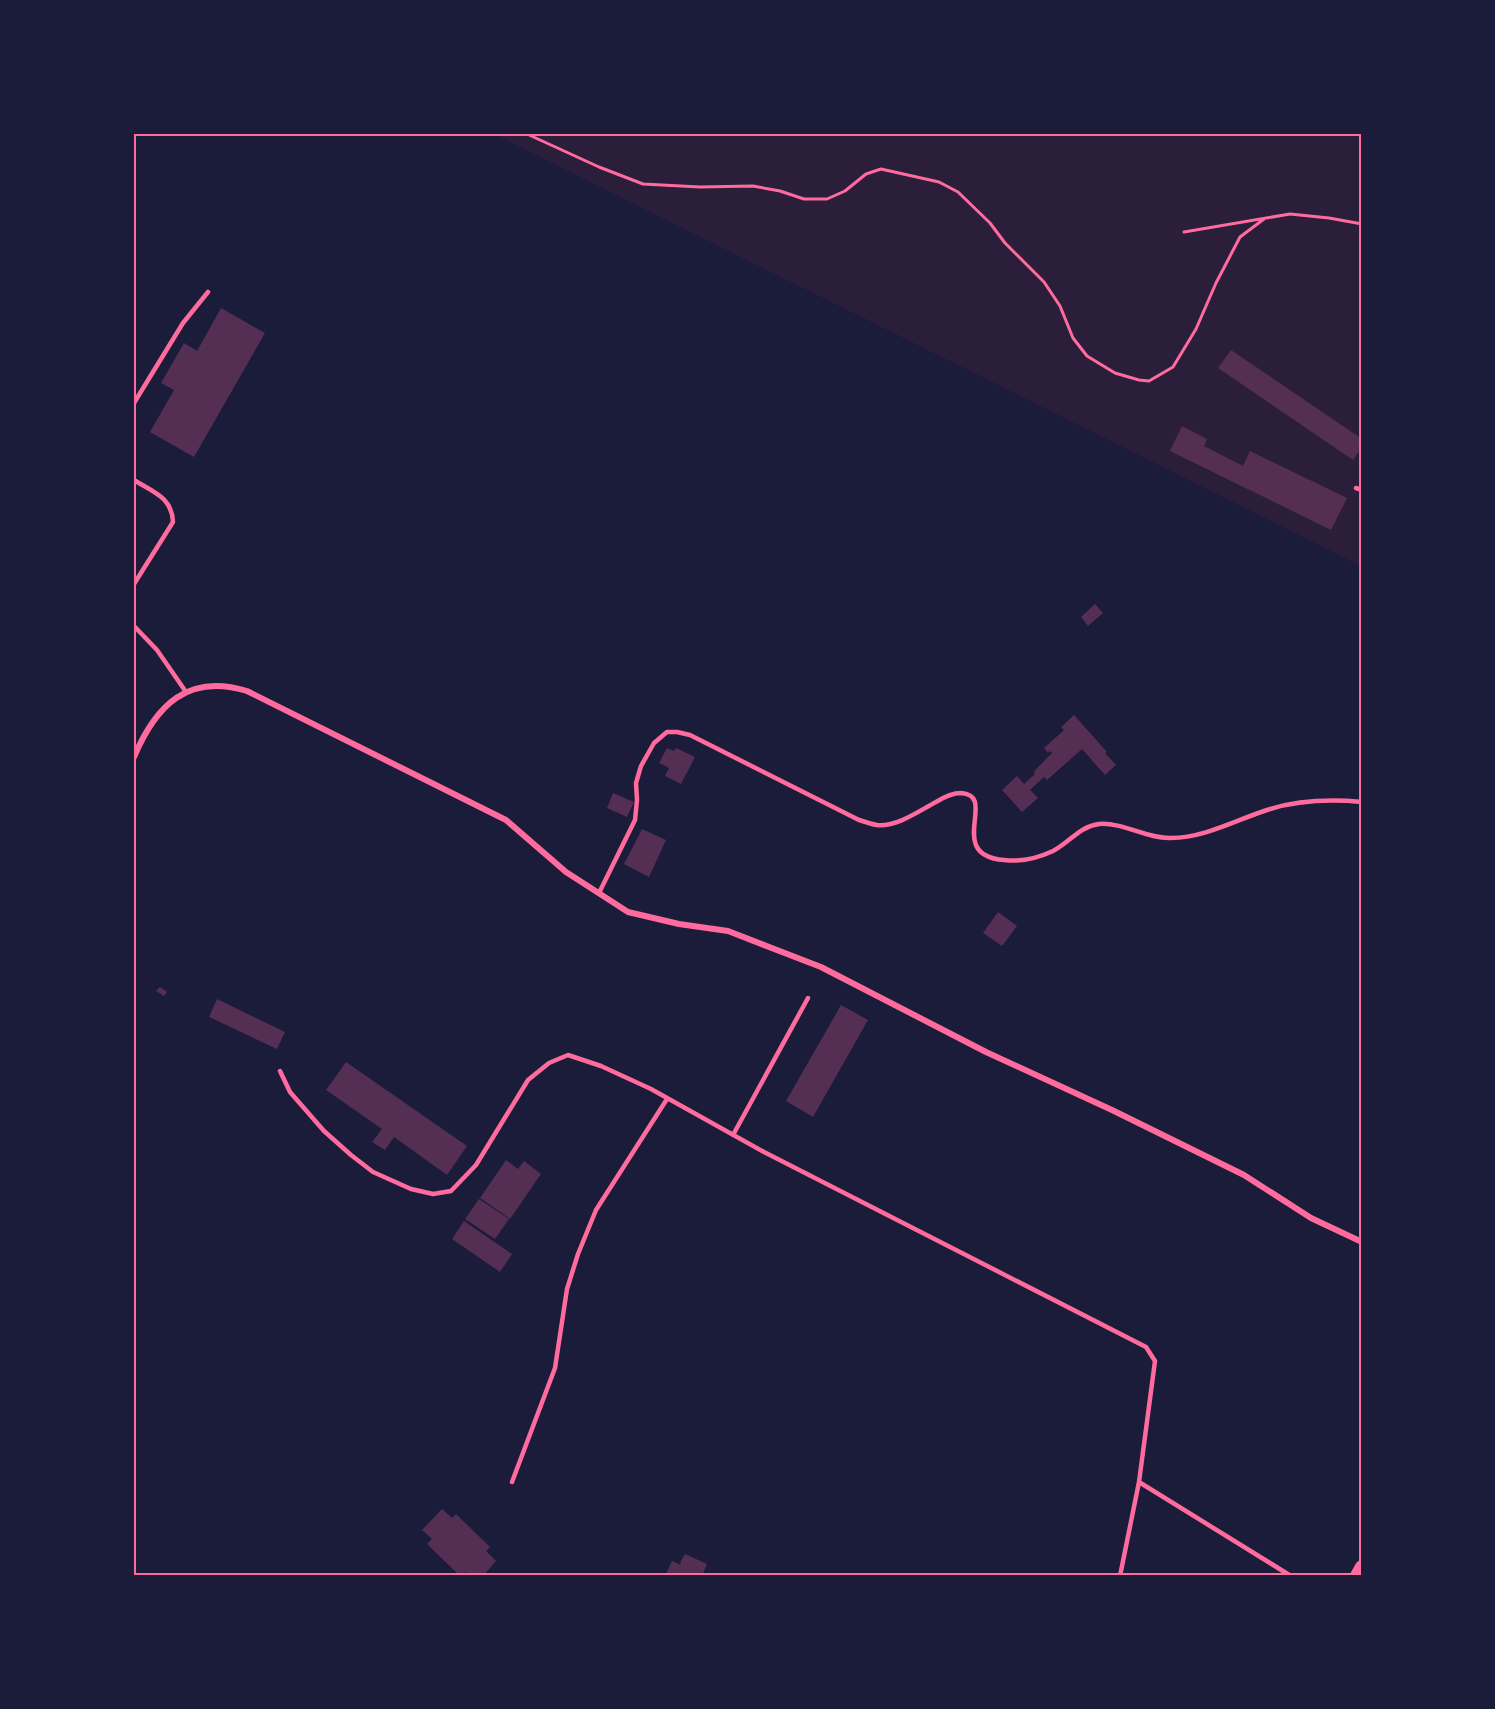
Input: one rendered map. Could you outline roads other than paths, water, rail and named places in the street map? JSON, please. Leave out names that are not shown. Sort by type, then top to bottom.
[{"type":"highway","points":[[1357,1575],[1362,1567]]},
{"type":"street","points":[[134,757],[153,720],[170,701],[186,692],[219,685],[247,691],[506,820],[566,872],[628,912],[680,924],[728,931],[821,967],[986,1052],[1112,1110],[1244,1175],[1311,1218],[1362,1242]]},
{"type":"lane","points":[[134,403],[183,323],[207,292]]},
{"type":"lane","points":[[134,480],[168,501],[173,512],[173,522],[134,584]]},
{"type":"lane","points":[[134,626],[157,650],[186,692]]},
{"type":"lane","points":[[600,893],[635,819],[636,783],[641,766],[654,743],[667,732],[690,735],[860,820],[878,825],[909,817],[946,796],[959,793],[968,794],[977,807],[973,838],[979,852],[986,857],[1004,861],[1027,860],[1053,851],[1084,828],[1101,824],[1169,839],[1213,830],[1269,810],[1302,802],[1337,800],[1362,802]]},
{"type":"lane","points":[[733,1135],[808,998]]},
{"type":"lane","points":[[280,1071],[290,1092],[324,1131],[351,1155],[373,1172],[411,1189],[433,1194],[451,1191],[476,1165],[528,1080],[549,1063],[568,1055],[601,1066],[667,1099],[1146,1347],[1155,1361],[1139,1482],[1120,1575]]},
{"type":"lane","points":[[512,1482],[555,1368],[567,1289],[578,1254],[596,1210],[667,1099]]},
{"type":"lane","points":[[1139,1482],[1291,1575]]}]
